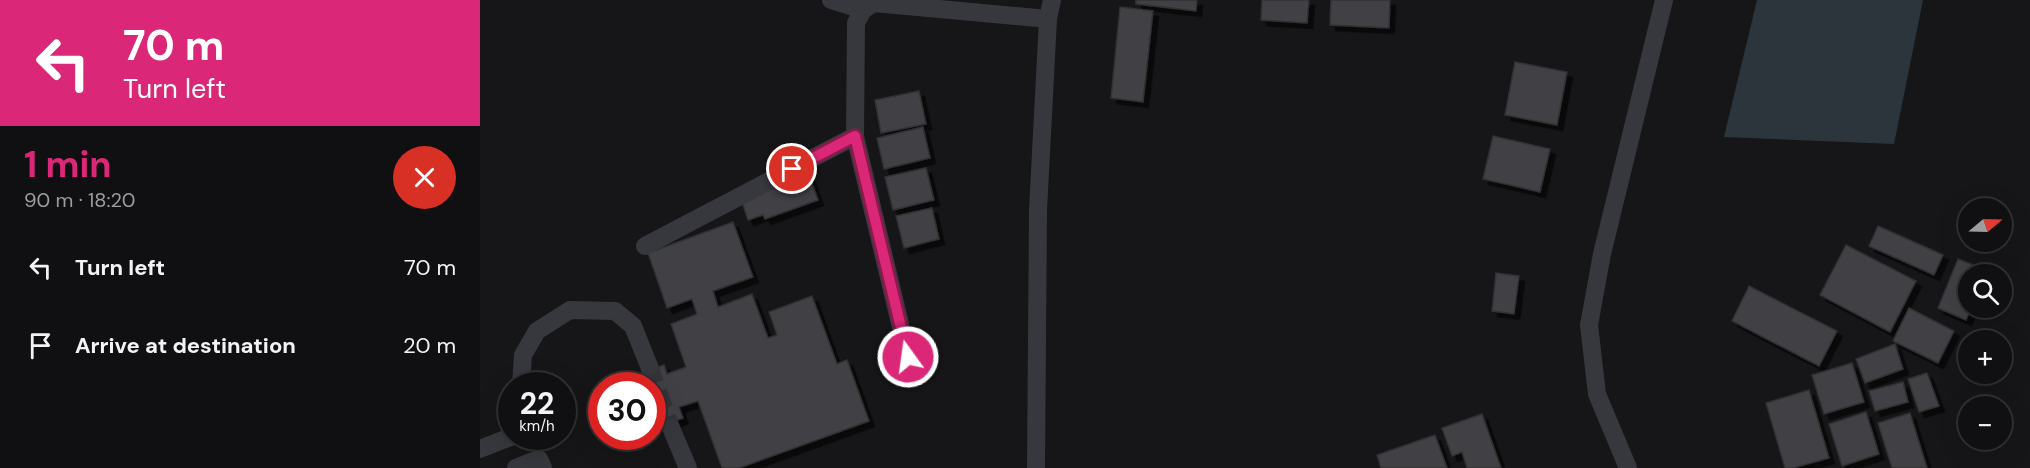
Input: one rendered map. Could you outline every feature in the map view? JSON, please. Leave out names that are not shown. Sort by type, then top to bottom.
[{"type":"street","points":[[831,0],[863,10]]},
{"type":"street","points":[[1036,468],[1038,210],[1048,19],[1052,0]]},
{"type":"street","points":[[1628,468],[1597,394],[1588,325],[1602,254],[1664,0]]},
{"type":"street","points":[[908,357],[855,136],[856,23],[863,10],[874,3],[1048,19]]},
{"type":"street","points":[[645,246],[855,136]]},
{"type":"street","points":[[522,372],[523,355],[537,331],[570,310],[615,312],[633,326],[649,366]]},
{"type":"street","points":[[671,429],[688,468]]},
{"type":"street","points":[[480,449],[498,442]]},
{"type":"street","points":[[516,468],[539,459],[543,468]]},
{"type":"shaded area","points":[[1757,0],[1923,0],[1894,144],[1724,137]]},
{"type":"building","points":[[1136,0],[1197,0],[1196,11],[1136,4]]},
{"type":"building","points":[[1262,0],[1309,0],[1307,23],[1261,20]]},
{"type":"building","points":[[1331,0],[1390,0],[1389,28],[1330,25]]},
{"type":"building","points":[[1120,7],[1153,11],[1143,102],[1111,98]]},
{"type":"building","points":[[1515,62],[1567,72],[1557,125],[1505,115]]},
{"type":"building","points":[[919,91],[926,124],[881,133],[875,100]]},
{"type":"building","points":[[923,127],[930,158],[884,169],[877,138]]},
{"type":"building","points":[[1493,136],[1550,149],[1540,192],[1483,179]]},
{"type":"building","points":[[926,168],[934,200],[893,210],[885,177]]},
{"type":"building","points":[[809,175],[818,200],[765,219],[763,215],[748,220],[741,199]]},
{"type":"building","points":[[932,208],[939,239],[904,248],[896,216]]},
{"type":"building","points":[[733,222],[753,277],[713,291],[718,307],[752,294],[768,338],[777,335],[769,312],[812,296],[837,364],[847,360],[869,421],[739,468],[722,468],[698,401],[679,407],[683,418],[666,424],[666,372],[644,372],[664,365],[667,374],[686,367],[671,324],[697,314],[692,299],[667,308],[648,253]]},
{"type":"building","points":[[1878,226],[1943,255],[1934,275],[1869,246]]},
{"type":"building","points":[[1846,245],[1916,281],[1890,332],[1820,295]]},
{"type":"building","points":[[1958,259],[1971,264],[1958,264],[1958,317],[1938,308]]},
{"type":"building","points":[[1496,273],[1519,276],[1514,314],[1492,311]]},
{"type":"building","points":[[1749,286],[1837,331],[1819,366],[1732,321]]},
{"type":"building","points":[[1909,308],[1954,331],[1938,363],[1893,341]]},
{"type":"building","points":[[1895,344],[1903,369],[1865,383],[1856,359]]},
{"type":"building","points":[[1852,363],[1864,402],[1824,414],[1812,375]]},
{"type":"building","points":[[1927,373],[1939,406],[1919,412],[1908,379]]},
{"type":"building","points":[[1903,382],[1908,402],[1875,411],[1869,391]]},
{"type":"building","points":[[1809,390],[1829,458],[1785,468],[1766,403]]},
{"type":"building","points":[[1866,412],[1879,454],[1842,466],[1829,424]]},
{"type":"building","points":[[1910,413],[1927,468],[1892,468],[1878,423]]},
{"type":"building","points":[[1482,414],[1501,468],[1467,468],[1462,452],[1452,456],[1442,428]]},
{"type":"building","points":[[1435,435],[1447,468],[1381,468],[1377,455]]},
{"type":"tunnel","points":[[649,366],[671,428]]},
{"type":"route","points":[[792,169],[855,136],[908,357]]}]
